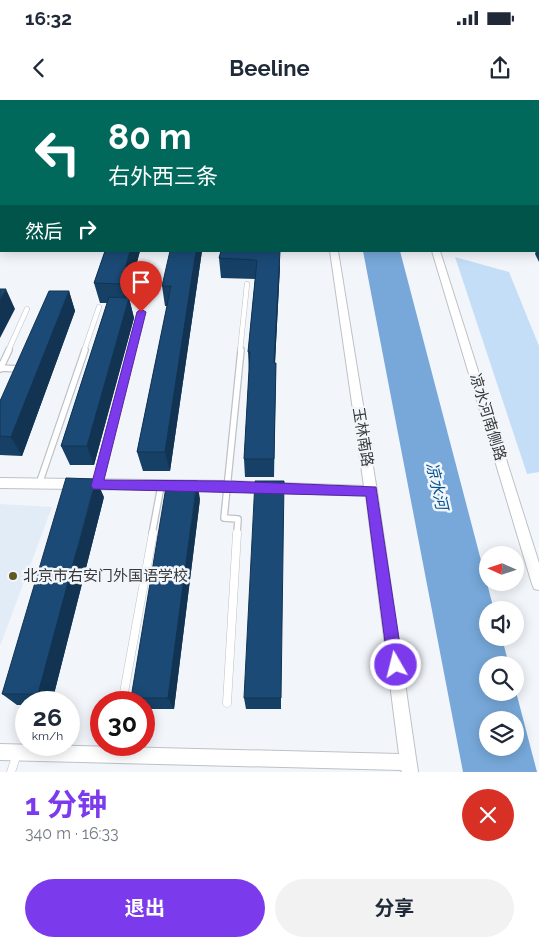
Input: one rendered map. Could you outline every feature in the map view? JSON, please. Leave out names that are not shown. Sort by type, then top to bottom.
[{"type":"street","name":"玉林南路","points":[[334,252],[371,491],[410,767]]},
{"type":"street","name":"凉水河南侧路","points":[[436,252],[539,584]]},
{"type":"street","points":[[0,483],[97,486],[227,486],[371,491]]},
{"type":"street","points":[[0,752],[15,752]]},
{"type":"street","points":[[80,754],[410,767]]},
{"type":"lane","points":[[227,703],[238,519],[224,518],[247,284]]},
{"type":"lane","points":[[39,484],[99,307]]},
{"type":"lane","points":[[20,368],[0,368],[27,309]]},
{"type":"lane","points":[[97,486],[141,312]]},
{"type":"lane","points":[[124,691],[161,486]]},
{"type":"lane","points":[[11,772],[16,756]]},
{"type":"shaded area","points":[[455,257],[509,272],[539,346],[539,472],[527,474]]},
{"type":"shaded area","name":"北京市右安门外国语学校","points":[[0,504],[52,507],[0,646]]},
{"type":"water","name":"凉水河","points":[[363,252],[400,252],[479,553],[479,591],[489,591],[492,601],[479,601],[479,646],[504,646],[507,656],[479,656],[479,701],[518,701],[521,711],[479,711],[479,756],[524,756],[524,722],[537,772],[463,772]]},
{"type":"building","points":[[105,252],[130,252],[121,284],[94,283]]},
{"type":"building","points":[[170,252],[196,252],[165,452],[137,452],[171,286],[162,286]]},
{"type":"building","points":[[221,252],[280,252],[274,363],[276,363],[274,459],[244,459],[250,352],[248,352],[257,260],[219,258]]},
{"type":"building","points":[[0,289],[6,289],[0,300]]},
{"type":"building","points":[[49,291],[69,291],[11,437],[0,436],[0,401]]},
{"type":"building","points":[[109,297],[129,298],[87,446],[61,446]]},
{"type":"building","points":[[66,478],[96,479],[39,691],[15,691],[15,694],[2,694]]},
{"type":"building","points":[[167,481],[197,481],[168,698],[155,698],[155,691],[132,691]]},
{"type":"building","points":[[255,481],[284,481],[281,698],[244,698]]},
{"type":"place","name":"北京市右安门外国语学校","points":[[13,576]]},
{"type":"route","points":[[141,312],[97,486],[227,486],[371,491],[396,665]]}]
